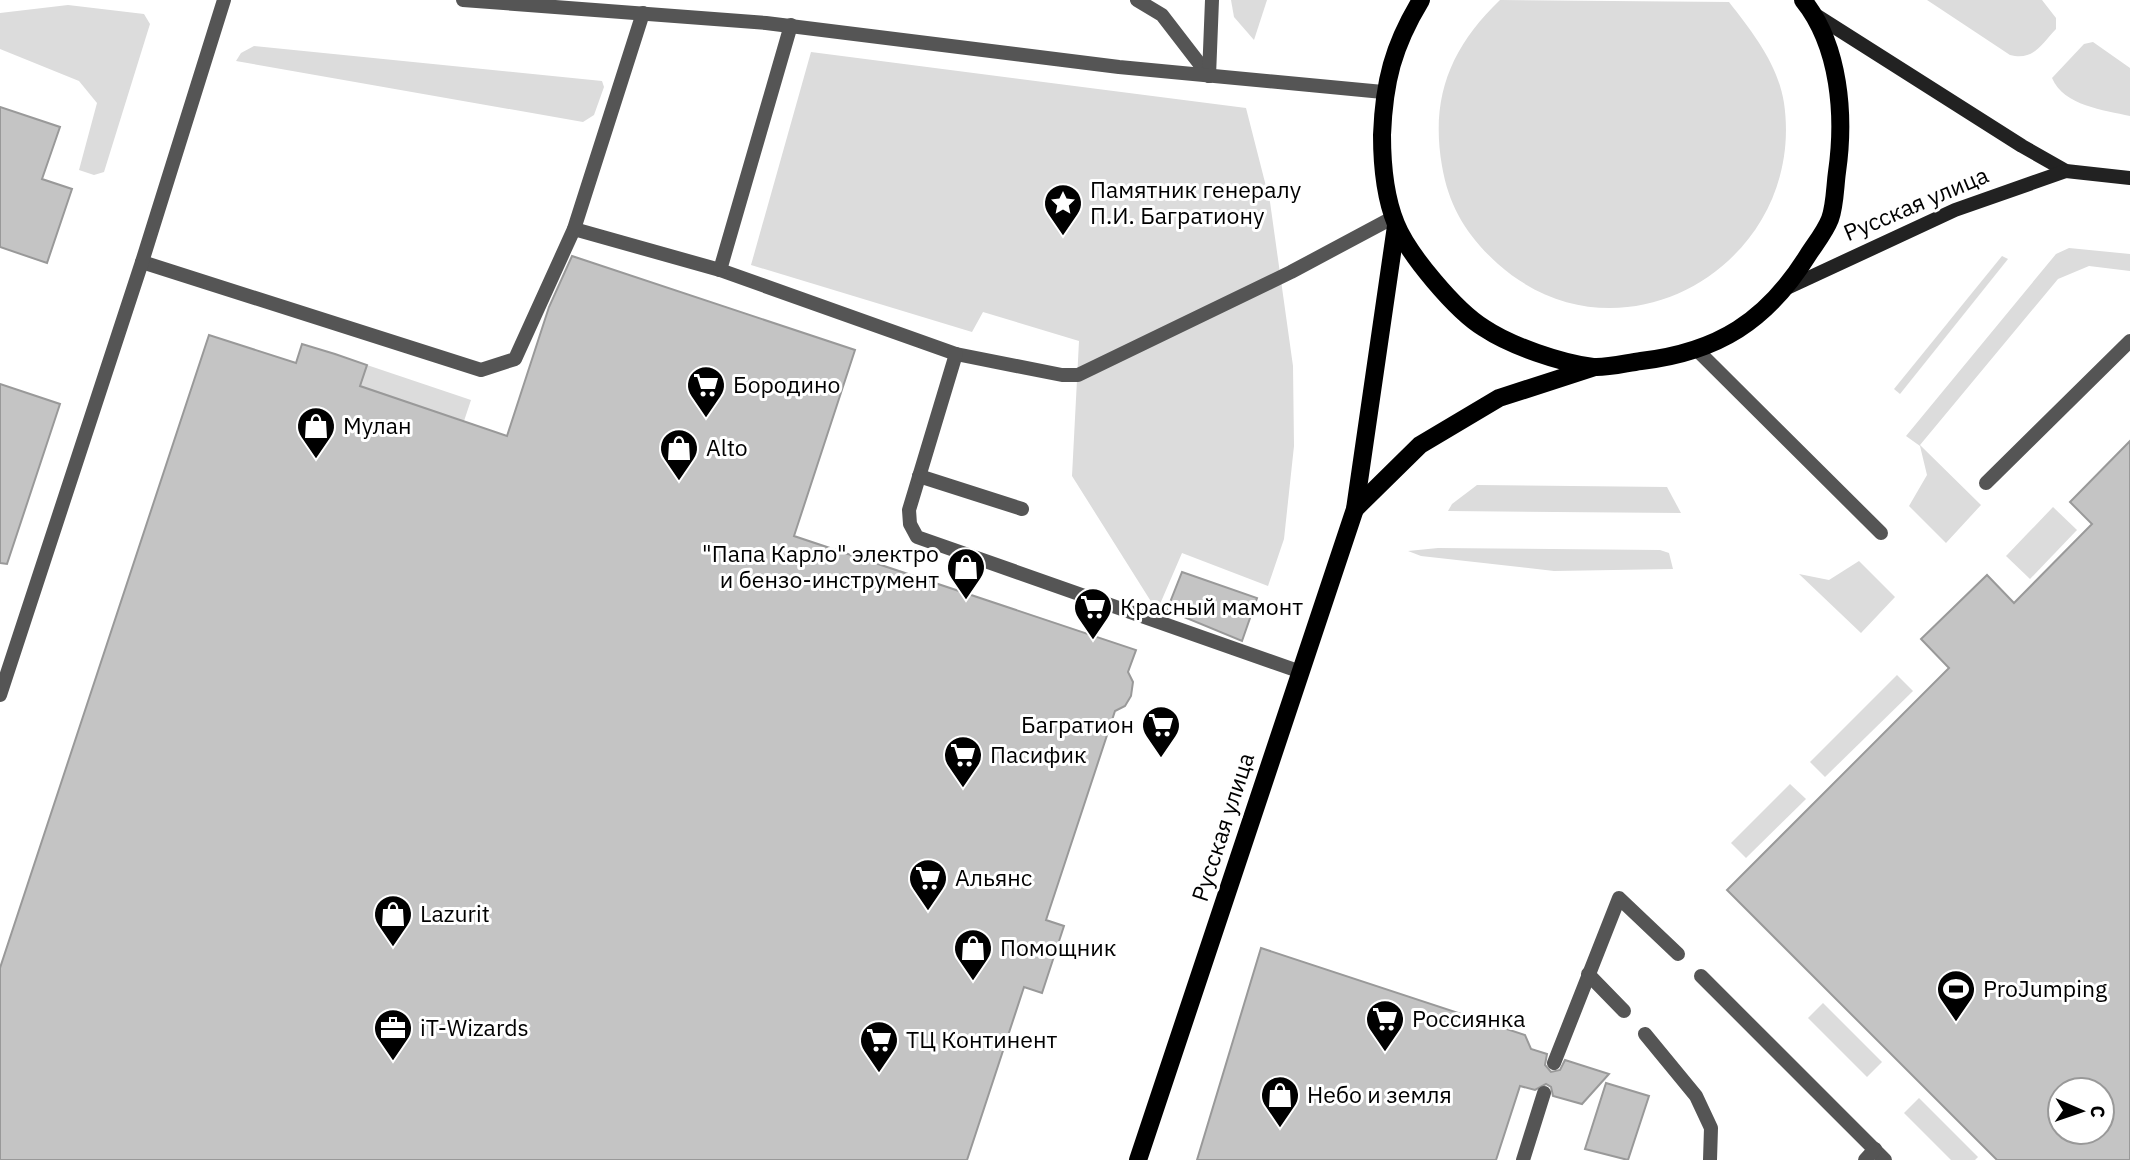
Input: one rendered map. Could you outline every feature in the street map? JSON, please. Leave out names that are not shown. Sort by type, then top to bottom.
[{"type":"main road","points":[[1421,0],[1396,45],[1384,92],[1382,152],[1395,221],[1422,269],[1483,328],[1540,354],[1595,367],[1655,360],[1712,346],[1753,321],[1787,288],[1830,218],[1842,138],[1835,71],[1809,7]]},
{"type":"main road","name":"Русская улица","points":[[1809,7],[2022,146],[2066,171],[2130,178]]},
{"type":"main road","name":"Русская улица","points":[[1787,288],[1955,210],[2066,171]]},
{"type":"main road","name":"Русская улица","points":[[1138,1160],[1355,509],[1395,221]]},
{"type":"main road","name":"Русская улица","points":[[1355,509],[1420,445],[1499,398],[1595,367]]},
{"type":"street","points":[[0,695],[142,262],[224,0]]},
{"type":"street","points":[[463,0],[791,25],[1209,76],[1384,92]]},
{"type":"street","points":[[1137,0],[1161,15],[1209,76]]},
{"type":"street","points":[[1209,76],[1212,0]]},
{"type":"street","points":[[142,262],[481,370],[515,359],[574,229],[643,13]]},
{"type":"street","points":[[720,270],[791,25]]},
{"type":"street","points":[[574,229],[720,270],[956,354],[1062,375],[1078,374],[1395,221]]},
{"type":"street","points":[[1986,483],[2130,341]]},
{"type":"street","points":[[1696,349],[1881,533]]},
{"type":"street","points":[[956,354],[909,510],[910,524],[917,537],[1301,672]]},
{"type":"street","points":[[919,476],[1022,509]]},
{"type":"street","points":[[1554,1063],[1619,898],[1678,954]]},
{"type":"street","points":[[1588,974],[1624,1011]]},
{"type":"street","points":[[1701,976],[1875,1157]]},
{"type":"street","points":[[1645,1034],[1696,1096],[1711,1128],[1710,1160]]},
{"type":"street","points":[[1523,1160],[1544,1093]]},
{"type":"shaded area","points":[[1231,0],[1267,0],[1254,40],[1234,17]]},
{"type":"shaded area","points":[[1500,0],[1729,2],[1770,62],[1784,103],[1783,160],[1766,211],[1736,253],[1696,284],[1649,303],[1598,308],[1547,295],[1498,264],[1477,243],[1461,220],[1449,195],[1442,166],[1439,118],[1448,75],[1457,55],[1483,18]]},
{"type":"shaded area","points":[[1927,0],[2042,0],[2056,18],[2056,29],[2031,54],[2010,55]]},
{"type":"shaded area","points":[[68,5],[144,14],[150,24],[104,172],[94,175],[79,170],[97,103],[79,81],[0,49],[0,13]]},
{"type":"shaded area","points":[[2093,42],[2130,68],[2130,116],[2075,101],[2058,87],[2052,78],[2084,44]]},
{"type":"shaded area","points":[[254,46],[602,81],[604,87],[594,115],[583,122],[236,61],[241,53]]},
{"type":"shaded area","points":[[811,52],[1246,108],[1270,202],[1293,366],[1294,446],[1284,539],[1268,586],[1182,553],[1157,611],[1072,476],[1079,341],[983,312],[972,332],[751,265]]},
{"type":"shaded area","points":[[2069,248],[2130,254],[2130,271],[2089,266],[2058,279],[1920,445],[1981,505],[1946,543],[1909,506],[1927,475],[1920,446],[1906,436],[2056,254]]},
{"type":"shaded area","points":[[2002,256],[2008,259],[1900,394],[1894,389]]},
{"type":"shaded area","points":[[367,365],[471,400],[464,421],[360,386]]},
{"type":"shaded area","points":[[1477,485],[1667,487],[1681,513],[1448,511],[1452,504]]},
{"type":"shaded area","points":[[2053,507],[2077,530],[2030,579],[2006,556]]},
{"type":"shaded area","points":[[1438,548],[1660,550],[1669,553],[1673,569],[1554,571],[1421,556],[1408,551]]},
{"type":"shaded area","points":[[1859,561],[1895,597],[1861,633],[1799,574],[1829,580]]},
{"type":"shaded area","points":[[1897,675],[1913,691],[1825,777],[1810,762]]},
{"type":"shaded area","points":[[1790,784],[1806,799],[1746,858],[1731,843]]},
{"type":"shaded area","points":[[1823,1003],[1882,1062],[1867,1077],[1808,1018]]},
{"type":"shaded area","points":[[1919,1098],[1978,1157],[1975,1160],[1951,1160],[1904,1113]]},
{"type":"building","points":[[0,107],[60,127],[42,179],[72,189],[47,263],[0,247]]},
{"type":"building","points":[[572,256],[855,350],[794,536],[1136,650],[1128,672],[1133,682],[1131,696],[1125,706],[1115,711],[1046,920],[1064,926],[1042,993],[1024,987],[967,1160],[0,1160],[0,968],[209,335],[296,363],[302,344],[335,354],[367,365],[360,386],[507,436],[549,307]]},
{"type":"building","points":[[0,384],[60,404],[7,564],[0,563]]},
{"type":"building","points":[[2130,441],[2130,1160],[1997,1160],[1727,890],[1949,668],[1921,639],[1987,575],[2014,603],[2092,524],[2070,502]]},
{"type":"building","points":[[1182,572],[1257,598],[1242,641],[1167,610]]},
{"type":"building","name":"Россиянка","points":[[1261,948],[1525,1035],[1531,1049],[1547,1054],[1545,1065],[1551,1072],[1560,1070],[1565,1060],[1609,1074],[1582,1104],[1553,1096],[1551,1087],[1546,1084],[1535,1090],[1520,1086],[1496,1160],[1197,1160]]},
{"type":"building","points":[[1606,1083],[1649,1096],[1628,1160],[1585,1149]]},
{"type":"place","name":"Памятник генералу П.И. Багратиону","points":[[1063,237]]},
{"type":"place","name":"Бородино","points":[[706,419]]},
{"type":"place","name":"Мулан","points":[[316,460]]},
{"type":"place","name":"Alto","points":[[679,482]]},
{"type":"place","name":"\"Папа Карло\" электро и бензо-инструмент","points":[[966,601]]},
{"type":"place","name":"Красный мамонт","points":[[1093,641]]},
{"type":"place","name":"Багратион","points":[[1161,759]]},
{"type":"place","name":"Пасифик","points":[[963,789]]},
{"type":"place","name":"Альянс","points":[[928,912]]},
{"type":"place","name":"Lazurit","points":[[393,948]]},
{"type":"place","name":"Помощник","points":[[973,982]]},
{"type":"place","name":"ProJumping","points":[[1956,1023]]},
{"type":"place","name":"Россиянка","points":[[1385,1053]]},
{"type":"place","name":"iT-Wizards","points":[[393,1062]]},
{"type":"place","name":"ТЦ Континент","points":[[879,1074]]},
{"type":"place","name":"Небо и земля","points":[[1280,1129]]}]
